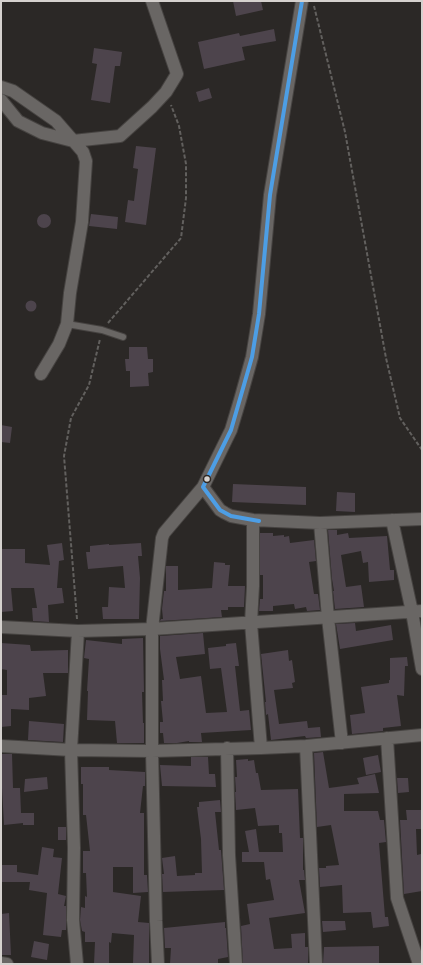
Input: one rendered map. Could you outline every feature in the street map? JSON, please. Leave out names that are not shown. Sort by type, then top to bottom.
[{"type":"street","points":[[1,100],[18,121],[42,132],[73,141],[120,136],[166,92],[177,74],[152,1]]},
{"type":"street","points":[[158,964],[152,751],[152,629],[162,538],[203,487],[231,430],[252,357],[259,314],[270,195],[302,1]]},
{"type":"street","points":[[1,87],[13,91],[56,121],[83,152],[86,161],[82,222],[70,293],[67,324],[59,344],[40,374]]},
{"type":"street","points":[[203,487],[220,510],[231,516],[253,520],[320,523],[422,519]]},
{"type":"street","points":[[253,520],[253,586],[250,623],[261,748]]},
{"type":"street","points":[[392,520],[417,611],[422,669]]},
{"type":"street","points":[[320,523],[328,618],[342,743]]},
{"type":"street","points":[[1,627],[78,631],[152,629],[417,611]]},
{"type":"street","points":[[77,964],[73,908],[74,848],[71,750],[78,631]]},
{"type":"street","points":[[1,746],[71,750],[152,751],[306,746],[422,735]]},
{"type":"street","points":[[387,738],[397,898],[419,963]]},
{"type":"street","points":[[306,746],[316,964]]},
{"type":"street","points":[[227,748],[229,854],[236,964]]},
{"type":"street","points":[[1,963],[7,964]]},
{"type":"lane","points":[[67,324],[102,330],[123,337]]},
{"type":"path","points":[[313,1],[345,132],[386,358],[400,418],[422,450]]},
{"type":"path","points":[[78,631],[64,456],[71,418],[88,385],[102,330],[181,238],[186,198],[186,164],[179,126],[166,92]]},
{"type":"building","points":[[233,1],[261,1],[263,10],[236,16]]},
{"type":"building","points":[[274,29],[276,41],[242,47],[245,60],[204,69],[198,42],[239,33],[240,36]]},
{"type":"building","points":[[94,48],[122,52],[120,66],[115,66],[110,103],[91,100],[97,64],[92,63]]},
{"type":"building","points":[[209,88],[212,98],[199,102],[196,92]]},
{"type":"building","points":[[136,146],[156,148],[146,225],[125,222],[128,200],[134,201],[138,169],[133,168]]},
{"type":"building","points":[[44,214],[49,216],[51,221],[49,226],[44,228],[39,226],[37,221],[39,216]]},
{"type":"building","points":[[91,214],[118,217],[117,229],[89,226]]},
{"type":"building","points":[[29,301],[33,301],[35,302],[35,310],[29,311],[26,308],[26,304]]},
{"type":"building","points":[[129,347],[147,347],[148,359],[153,359],[153,372],[148,373],[149,386],[130,387],[130,371],[126,371],[125,359],[129,359]]},
{"type":"building","points":[[1,425],[12,427],[10,443],[1,442]]},
{"type":"building","points":[[233,484],[306,487],[306,505],[232,502]]},
{"type":"building","points":[[337,492],[355,493],[355,512],[336,511]]},
{"type":"building","points":[[328,530],[337,530],[337,535],[348,533],[349,538],[387,536],[390,570],[394,570],[394,580],[369,582],[368,562],[363,563],[361,551],[341,555],[346,587],[361,585],[364,607],[335,609]]},
{"type":"building","points":[[260,533],[273,533],[273,536],[289,536],[290,543],[314,540],[316,561],[309,562],[314,594],[318,594],[320,610],[307,611],[306,607],[295,609],[294,604],[273,606],[273,611],[259,611],[260,599],[263,599],[263,575],[260,575]]},
{"type":"building","points":[[62,543],[64,560],[59,561],[57,588],[62,588],[64,603],[48,605],[49,622],[33,621],[32,608],[37,608],[34,588],[11,588],[13,611],[1,612],[1,549],[25,549],[25,563],[50,565],[47,545]]},
{"type":"building","points":[[141,543],[142,556],[138,556],[140,578],[139,619],[103,619],[102,607],[108,607],[109,587],[125,588],[123,566],[88,569],[86,552],[90,552],[90,546]]},
{"type":"building","points":[[214,562],[230,565],[228,586],[245,586],[244,607],[228,607],[228,610],[221,610],[222,617],[160,621],[163,619],[162,609],[164,591],[166,591],[166,566],[178,566],[178,590],[212,588]]},
{"type":"building","points":[[355,623],[356,631],[391,625],[393,640],[340,649],[336,624]]},
{"type":"building","points":[[203,633],[205,654],[176,657],[180,679],[201,676],[206,713],[227,712],[221,668],[210,669],[208,648],[236,643],[239,666],[235,666],[240,711],[249,710],[251,730],[201,733],[202,742],[189,741],[164,743],[163,733],[160,733],[160,722],[163,722],[161,701],[163,701],[162,680],[164,680],[160,636]]},
{"type":"building","points":[[143,638],[144,692],[142,692],[144,743],[117,743],[115,721],[87,720],[89,659],[84,658],[86,640],[122,644],[122,639]]},
{"type":"building","points":[[1,643],[30,645],[31,651],[68,650],[68,673],[43,673],[46,696],[29,698],[29,710],[11,709],[11,726],[1,727],[1,695],[7,695],[7,670],[1,669]]},
{"type":"building","points":[[288,650],[289,661],[292,660],[295,682],[292,683],[293,688],[274,690],[279,724],[307,721],[308,728],[320,727],[321,737],[306,738],[305,736],[271,740],[268,714],[266,715],[261,654]]},
{"type":"building","points":[[407,657],[408,666],[405,666],[404,696],[397,695],[401,726],[383,728],[383,731],[352,734],[350,715],[365,713],[361,687],[389,683],[390,658]]},
{"type":"building","points":[[29,721],[64,724],[63,742],[28,740]]},
{"type":"building","points":[[323,752],[329,788],[359,784],[357,778],[375,774],[379,793],[344,794],[344,811],[378,811],[380,820],[384,820],[386,842],[379,843],[385,917],[388,917],[389,926],[373,928],[371,912],[343,913],[342,885],[320,887],[319,868],[339,865],[331,825],[317,827],[314,753]]},
{"type":"building","points":[[1,754],[12,754],[13,788],[20,788],[21,813],[34,813],[34,825],[23,825],[23,823],[4,825],[1,788]]},
{"type":"building","points":[[378,755],[381,772],[366,775],[363,758]]},
{"type":"building","points":[[191,757],[208,757],[209,774],[215,774],[216,787],[162,786],[160,765],[191,766]]},
{"type":"building","points":[[248,759],[248,761],[254,760],[261,790],[298,789],[300,838],[303,838],[303,870],[305,880],[299,880],[305,913],[269,918],[274,949],[292,948],[291,934],[305,933],[305,947],[308,947],[308,964],[243,964],[241,926],[250,924],[247,904],[274,900],[270,879],[266,880],[264,862],[242,862],[242,852],[249,852],[245,831],[256,829],[259,852],[283,852],[282,833],[279,833],[279,825],[258,826],[255,808],[236,810],[236,760]]},
{"type":"building","points":[[81,767],[109,767],[109,770],[145,772],[145,786],[143,786],[140,813],[144,813],[144,875],[147,875],[148,892],[133,893],[133,867],[113,867],[113,892],[141,896],[138,922],[149,923],[149,964],[133,964],[134,935],[112,933],[111,943],[109,942],[109,964],[94,964],[95,942],[85,942],[85,932],[82,931],[80,920],[81,907],[85,908],[85,896],[87,897],[86,873],[83,873],[83,851],[90,851],[86,815],[83,815],[83,784],[81,784]]},
{"type":"building","points":[[47,777],[48,789],[24,792],[25,779]]},
{"type":"building","points":[[397,778],[408,778],[409,792],[398,793]]},
{"type":"building","points":[[220,800],[221,812],[215,812],[219,850],[221,850],[224,890],[163,892],[162,874],[164,874],[162,858],[175,856],[177,876],[202,873],[201,839],[197,807],[199,807],[199,802]]},
{"type":"building","points":[[406,810],[422,810],[422,829],[416,829],[417,855],[421,854],[422,891],[404,894],[400,820],[407,820]]},
{"type":"building","points":[[58,827],[66,827],[66,840],[58,840]]},
{"type":"building","points":[[42,847],[54,849],[53,857],[62,858],[58,894],[66,896],[64,906],[66,906],[66,930],[62,930],[61,937],[43,935],[47,893],[29,890],[30,882],[1,882],[1,865],[17,865],[17,872],[38,875]]},
{"type":"building","points":[[9,913],[11,955],[1,955],[1,914]]},
{"type":"building","points":[[322,921],[345,921],[346,930],[323,932]]},
{"type":"building","points":[[225,922],[228,957],[218,959],[218,964],[170,964],[171,948],[165,948],[164,928]]},
{"type":"building","points":[[34,941],[49,944],[47,960],[31,957]]},
{"type":"building","points":[[379,946],[379,963],[323,964],[324,947]]},
{"type":"transit line","points":[[259,521],[231,516],[220,510],[203,487],[231,430],[252,357],[259,314],[270,195],[302,1]]}]
